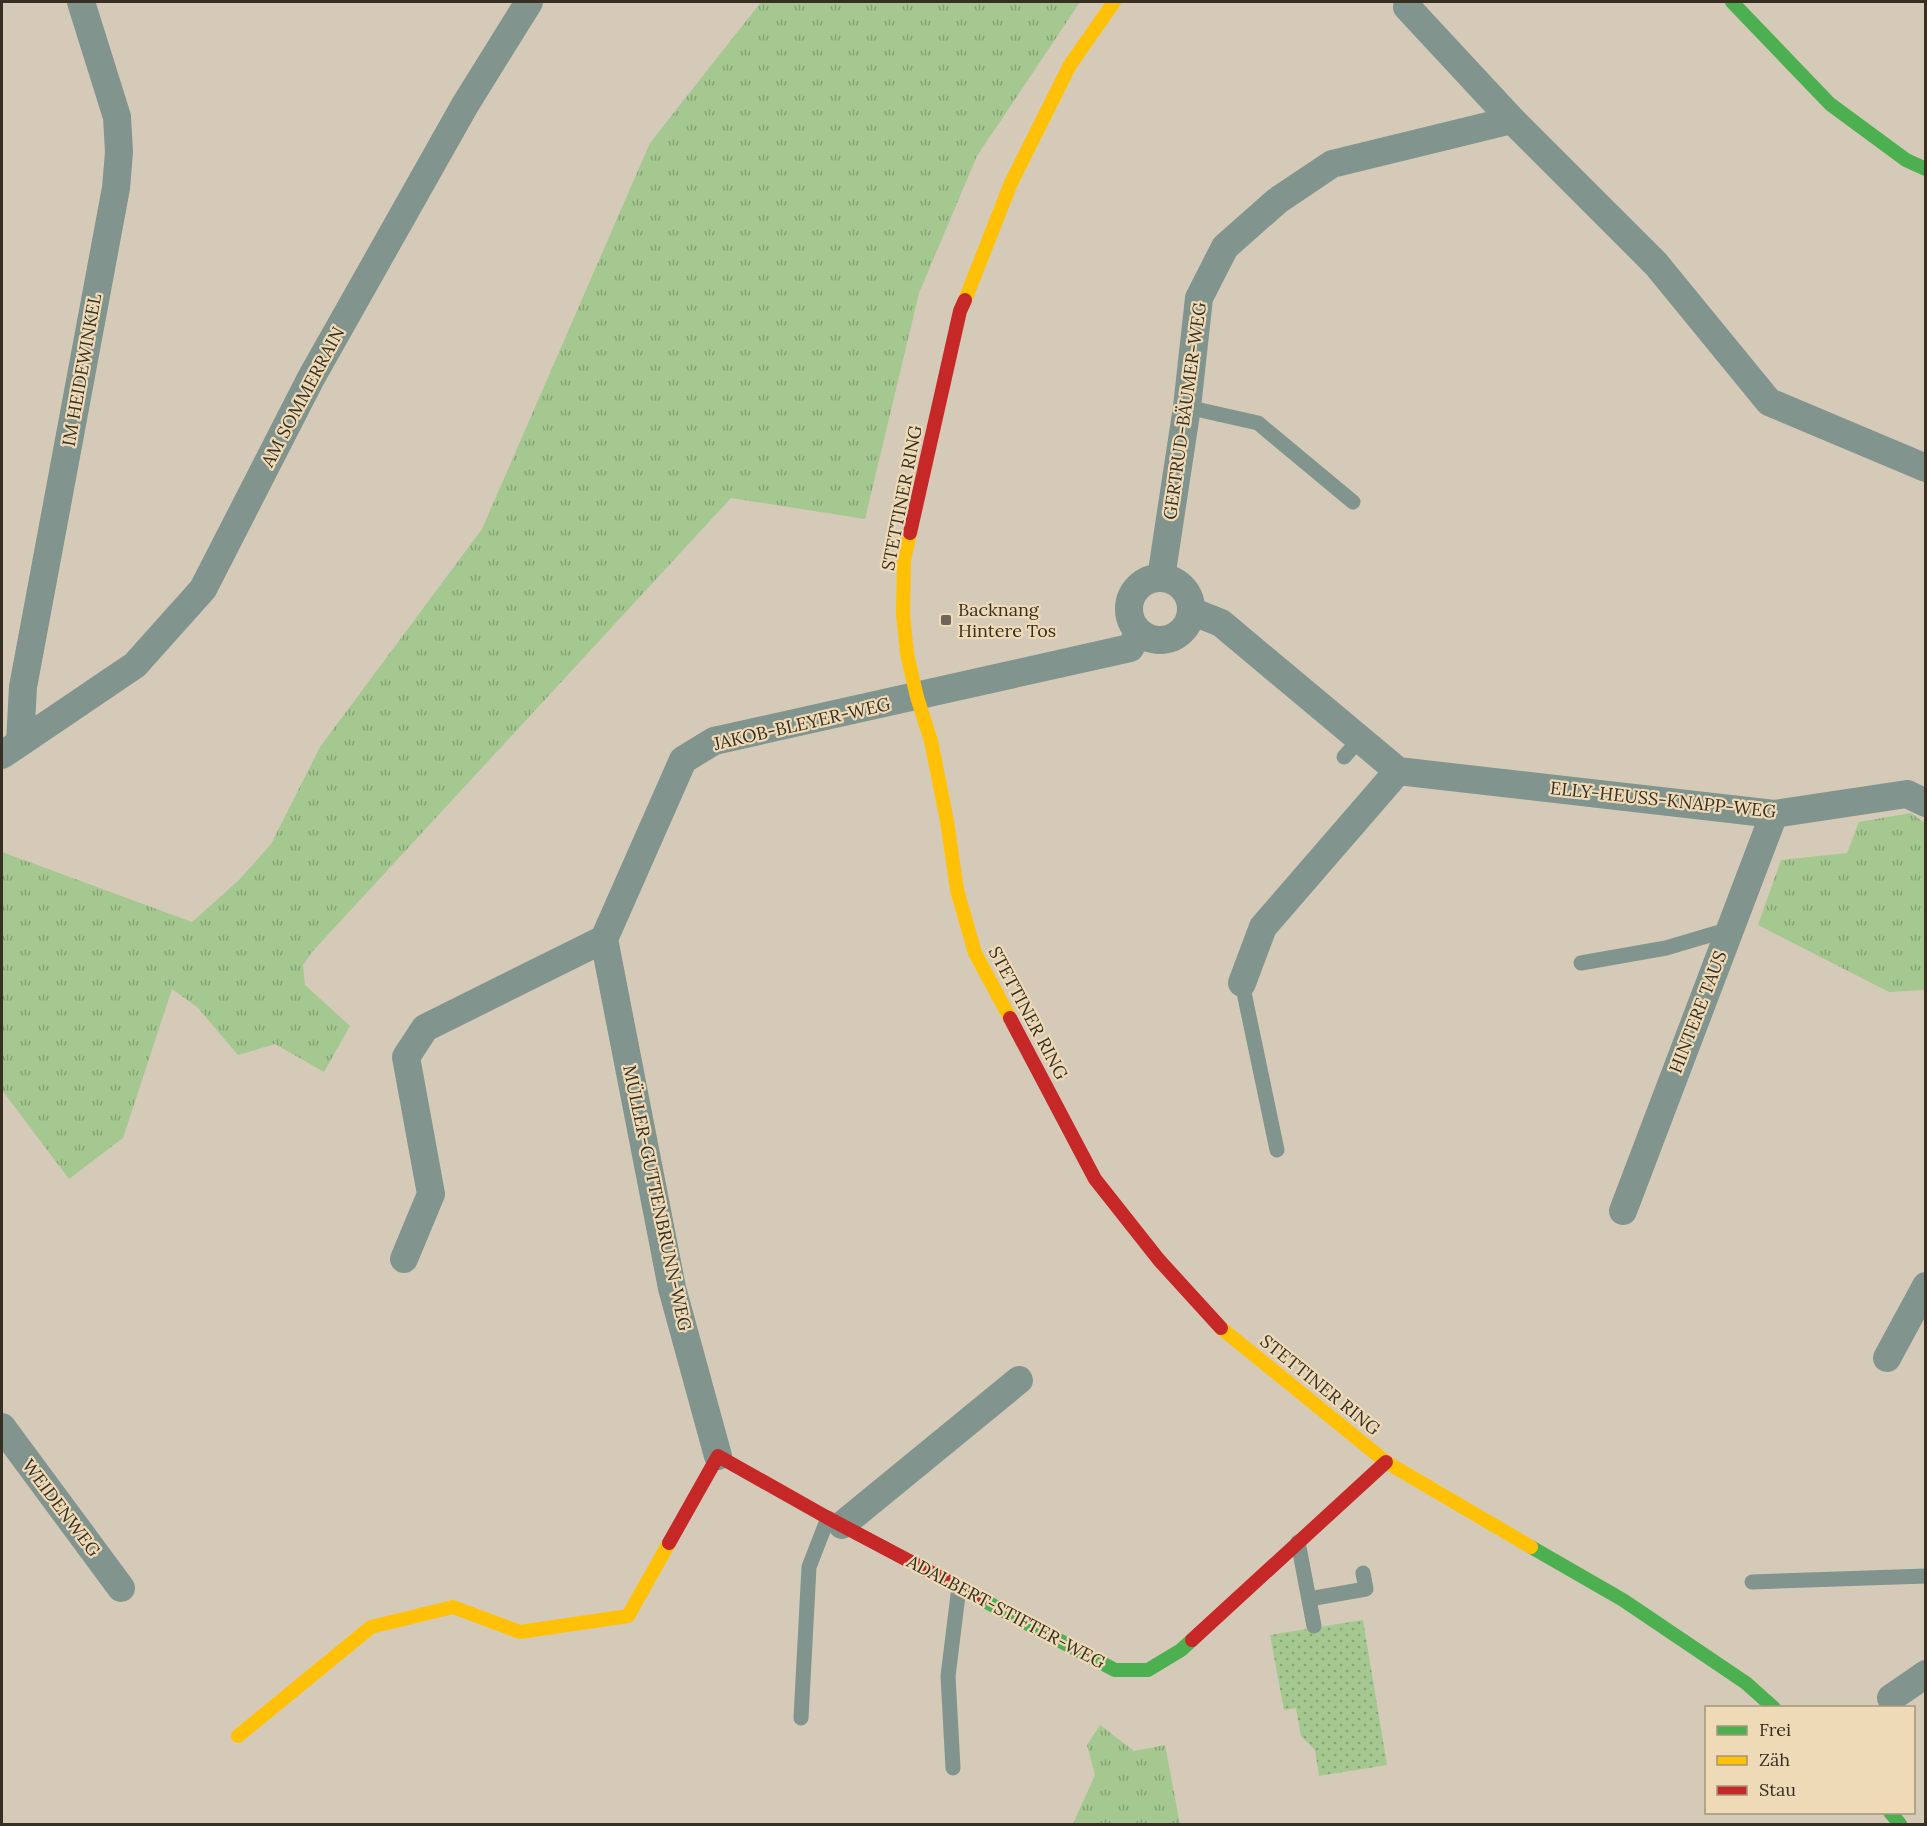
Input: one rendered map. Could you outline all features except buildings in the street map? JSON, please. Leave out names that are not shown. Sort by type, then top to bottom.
[{"type":"street","name":"IM HEIDEWINKEL","points":[[11,749],[116,188],[117,117],[81,2]]},
{"type":"street","name":"AM SOMMERRAIN","points":[[11,749],[135,665],[203,589],[311,378],[465,105],[529,2]]},
{"type":"street","name":"STETTINER RING","points":[[1114,2],[1070,65],[1011,183],[960,311],[904,560],[903,614],[907,654],[931,741],[947,821],[957,890],[975,953],[1095,1179],[1159,1260],[1219,1326],[1386,1462],[1623,1600],[1746,1683],[1773,1706]]},
{"type":"street","points":[[1732,2],[1830,104],[1906,160],[1926,169]]},
{"type":"street","points":[[1407,7],[1512,120],[1656,264],[1769,402],[1926,468]]},
{"type":"street","name":"GERTRUD-BÄUMER-WEG","points":[[1161,578],[1187,407],[1199,298],[1225,247],[1277,201],[1332,164],[1512,120]]},
{"type":"street","points":[[1161,578],[1179,585],[1190,602],[1191,611],[1184,629],[1167,640],[1148,638],[1139,633],[1129,616],[1131,597],[1143,583],[1161,578]]},
{"type":"street","points":[[1191,611],[1221,623],[1352,748],[1398,771],[1263,927],[1242,983]]},
{"type":"street","points":[[917,697],[1130,648],[1139,633]]},
{"type":"street","name":"JAKOB-BLEYER-WEG","points":[[604,939],[683,760],[714,741],[917,697]]},
{"type":"street","points":[[2,721],[11,749]]},
{"type":"street","name":"ELLY-HEUSS-KNAPP-WEG","points":[[1398,771],[1774,814],[1823,816],[1907,794],[1926,803]]},
{"type":"street","name":"HINTERE TAUS","points":[[1623,1211],[1774,814]]},
{"type":"street","points":[[404,1259],[431,1194],[406,1057],[424,1028],[604,939]]},
{"type":"street","name":"MÜLLER-GUTTENBRUNN-WEG","points":[[604,939],[672,1264],[672,1288],[718,1456]]},
{"type":"street","points":[[1887,1358],[1926,1286]]},
{"type":"street","points":[[835,1521],[1018,1380]]},
{"type":"street","name":"WEIDENWEG","points":[[2,1427],[121,1588]]},
{"type":"street","points":[[238,1736],[371,1627],[453,1607],[520,1632],[559,1634],[628,1616],[718,1456]]},
{"type":"street","name":"ADALBERT-STIFTER-WEG","points":[[718,1456],[779,1491],[1115,1670],[1148,1670],[1181,1650],[1386,1462]]},
{"type":"street","points":[[1891,1698],[1926,1674]]},
{"type":"lane","points":[[1187,407],[1258,423],[1353,502]]},
{"type":"lane","points":[[1581,963],[1666,948],[1730,929]]},
{"type":"lane","points":[[1242,983],[1277,1150]]},
{"type":"lane","points":[[772,1505],[779,1491]]},
{"type":"lane","points":[[801,1718],[808,1567],[835,1521]]},
{"type":"lane","points":[[1298,1542],[1314,1626]]},
{"type":"lane","points":[[1309,1599],[1366,1589],[1363,1573]]},
{"type":"lane","points":[[1752,1582],[1926,1576]]},
{"type":"lane","points":[[953,1768],[948,1676],[959,1587]]},
{"type":"lane","points":[[989,1624],[997,1607]]},
{"type":"lane","points":[[1107,1685],[1115,1670]]},
{"type":"green space","points":[[761,2],[1080,2],[977,156],[919,293],[865,519],[731,498],[312,952],[303,965],[305,985],[350,1026],[324,1072],[275,1044],[238,1055],[197,1007],[172,989],[123,1138],[69,1179],[2,1090],[2,852],[192,922],[239,880],[271,844],[320,747],[482,529],[650,143]]},
{"type":"green space","points":[[1911,813],[1925,823],[1925,990],[1889,992],[1758,925],[1781,860],[1847,853],[1859,822]]},
{"type":"green space","points":[[1363,1620],[1387,1765],[1319,1776],[1315,1750],[1301,1736],[1296,1708],[1284,1710],[1270,1635]]},
{"type":"green space","points":[[1100,1725],[1134,1751],[1165,1745],[1180,1824],[1073,1824],[1095,1775],[1087,1745]]},
{"type":"traffic: fast","points":[[1732,2],[1830,104],[1906,160],[1926,169]]},
{"type":"traffic: fast","points":[[1531,1547],[1623,1600],[1746,1683],[1772,1706]]},
{"type":"traffic: fast","points":[[981,1599],[1115,1670],[1148,1670],[1181,1650],[1192,1640]]},
{"type":"traffic: fast","points":[[1892,1814],[1900,1824]]},
{"type":"traffic: slow","points":[[965,300],[1011,183],[1070,65],[1114,2]]},
{"type":"traffic: slow","points":[[910,533],[904,560],[903,614],[907,654],[931,741],[947,821],[957,890],[975,953],[1010,1018]]},
{"type":"traffic: slow","points":[[1221,1328],[1386,1462],[1531,1547]]},
{"type":"traffic: slow","points":[[238,1736],[371,1627],[453,1607],[520,1632],[628,1616],[669,1543]]},
{"type":"traffic: jam","points":[[910,533],[960,311],[965,300]]},
{"type":"traffic: jam","points":[[1010,1018],[1095,1179],[1159,1260],[1221,1328]]},
{"type":"traffic: jam","points":[[669,1543],[718,1456],[828,1518],[981,1599]]},
{"type":"traffic: jam","points":[[1192,1640],[1386,1462]]},
{"type":"place","name":"Backnang Hintere Tos","points":[[946,620]]}]
